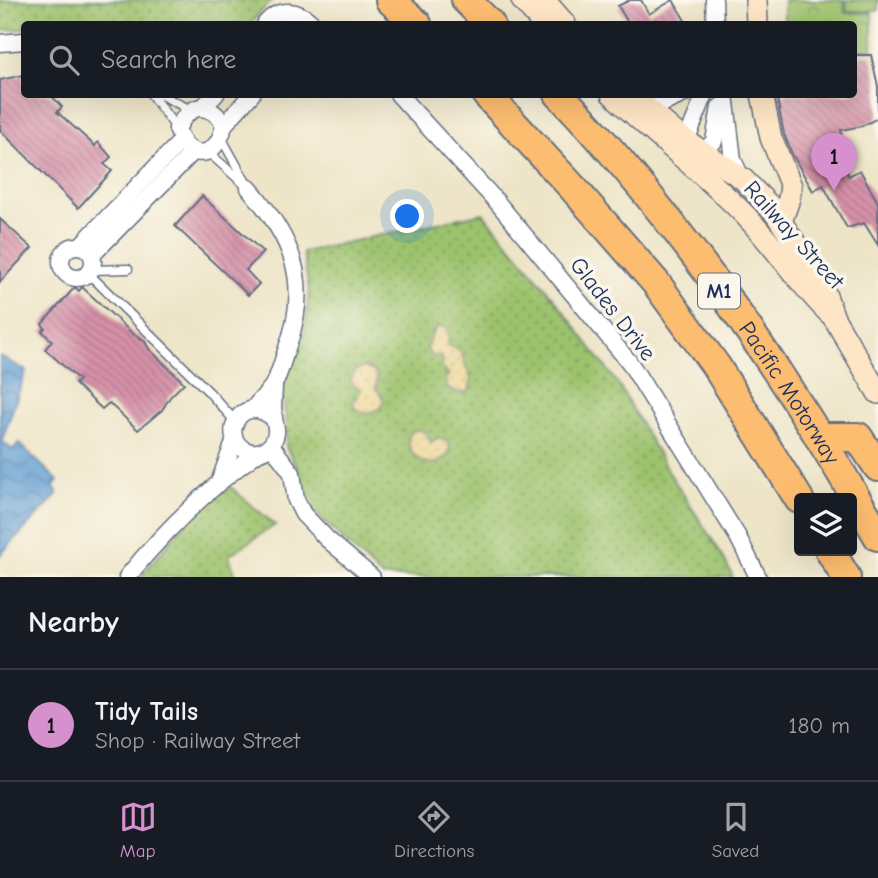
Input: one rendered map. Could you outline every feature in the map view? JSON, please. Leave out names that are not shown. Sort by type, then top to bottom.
[{"type":"highway","points":[[390,0],[414,21]]},
{"type":"highway","points":[[466,0],[487,21]]},
{"type":"highway","name":"Pacific Motorway","points":[[490,98],[656,283],[716,366],[795,493]]},
{"type":"highway","name":"Pacific Motorway","points":[[562,98],[628,173],[694,256],[758,344],[819,437],[878,536]]},
{"type":"highway","points":[[819,437],[858,437],[878,467]]},
{"type":"highway","points":[[833,556],[846,577]]},
{"type":"main road","points":[[522,0],[540,21]]},
{"type":"main road","points":[[544,0],[562,21]]},
{"type":"main road","points":[[757,0],[757,21]]},
{"type":"main road","points":[[618,98],[691,151]]},
{"type":"main road","points":[[635,98],[691,151]]},
{"type":"main road","name":"Railway Street","points":[[763,98],[771,138],[791,186],[782,222]]},
{"type":"main road","name":"Railway Street","points":[[691,151],[743,179],[782,222],[821,282],[834,317],[878,393]]},
{"type":"main road","name":"Railway Street","points":[[691,151],[765,237],[806,292],[834,317]]},
{"type":"street","points":[[714,0],[714,21]]},
{"type":"street","points":[[268,21],[281,12],[293,12],[310,21]]},
{"type":"street","points":[[0,43],[21,41]]},
{"type":"street","points":[[190,143],[182,118],[211,98]]},
{"type":"street","points":[[190,143],[216,147],[223,132],[249,98]]},
{"type":"street","name":"Glades Drive","points":[[402,98],[497,202],[630,363],[738,537],[758,577]]},
{"type":"street","points":[[644,98],[661,103],[677,98]]},
{"type":"street","points":[[691,151],[704,98]]},
{"type":"street","name":"Railway Street","points":[[691,151],[710,147],[716,134],[722,98]]},
{"type":"street","name":"Railway Street","points":[[724,98],[733,160],[743,179]]},
{"type":"street","points":[[197,109],[215,112],[223,132]]},
{"type":"street","points":[[88,261],[190,143]]},
{"type":"street","points":[[249,188],[275,220],[287,242],[298,283],[299,304],[295,325],[274,383],[253,409]]},
{"type":"street","points":[[127,577],[169,528],[220,480],[265,449],[276,437],[274,383]]},
{"type":"street","points":[[274,419],[264,411],[253,409],[242,412],[235,421],[235,439],[244,450],[265,449],[292,473],[296,500],[303,514],[327,539],[372,577]]},
{"type":"street","points":[[220,480],[235,439]]},
{"type":"lane","points":[[154,98],[190,143],[249,188]]},
{"type":"lane","points":[[169,98],[197,109]]},
{"type":"lane","points":[[223,132],[249,188]]},
{"type":"lane","points":[[88,261],[128,269]]},
{"type":"lane","points":[[88,261],[235,421]]},
{"type":"green space","points":[[0,0],[272,0],[253,21],[21,21],[21,29],[0,30]]},
{"type":"green space","points":[[784,0],[844,0],[845,13],[872,13],[872,50],[857,50],[857,21],[784,21]]},
{"type":"green space","points":[[846,0],[878,0],[878,11],[847,11]]},
{"type":"green space","points":[[483,213],[554,298],[618,384],[733,577],[382,577],[304,502],[302,478],[286,447],[287,426],[283,400],[286,376],[305,330],[309,291],[303,252]]},
{"type":"green space","points":[[228,485],[275,525],[229,555],[236,577],[140,577],[183,526]]},
{"type":"sand","points":[[441,326],[448,330],[448,345],[462,355],[471,379],[467,392],[458,393],[446,387],[445,378],[449,375],[442,369],[442,357],[432,356],[427,350],[431,336]]},
{"type":"sand","points":[[365,367],[377,373],[376,388],[384,400],[380,409],[366,414],[354,408],[353,403],[361,389],[352,385],[350,380],[356,370]]},
{"type":"sand","points":[[414,430],[423,431],[431,442],[438,438],[447,441],[450,446],[448,455],[436,463],[420,460],[410,448],[408,436]]},
{"type":"water","points":[[0,356],[26,371],[2,441],[12,450],[19,443],[58,481],[53,487],[57,495],[0,555]]},
{"type":"building","points":[[630,0],[641,0],[649,14],[673,0],[685,21],[627,21],[618,6]]},
{"type":"building","points":[[857,55],[871,55],[878,86],[878,118],[862,126],[841,130],[843,142],[831,144],[849,176],[860,170],[878,203],[878,245],[864,223],[847,228],[823,185],[813,191],[784,134],[777,98],[857,98]]},
{"type":"building","points":[[21,76],[21,98],[54,98],[62,107],[57,112],[95,146],[98,142],[111,157],[104,164],[112,171],[78,208],[0,130],[0,80]]},
{"type":"building","points":[[202,196],[263,252],[246,270],[259,284],[248,295],[175,226]]},
{"type":"building","points":[[0,219],[32,248],[0,282]]},
{"type":"building","points":[[75,287],[79,291],[82,287],[133,334],[144,340],[149,349],[184,383],[162,410],[138,430],[109,403],[102,409],[75,384],[79,380],[45,349],[52,341],[42,331],[45,328],[42,324]]},
{"type":"place","name":"Tidy Tails","points":[[834,191]]}]
